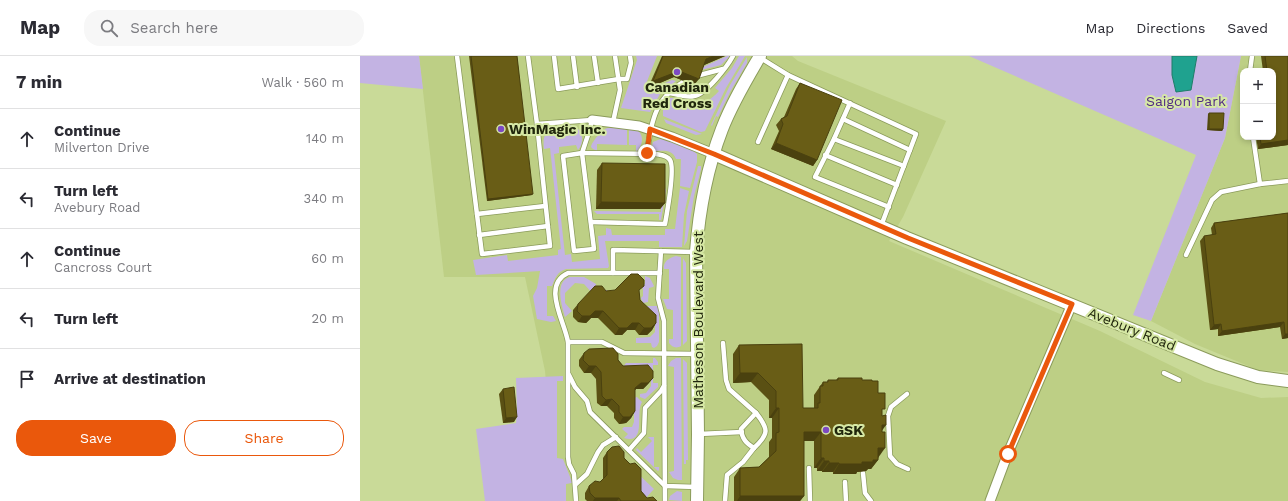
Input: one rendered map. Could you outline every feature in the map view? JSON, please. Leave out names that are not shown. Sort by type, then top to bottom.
[{"type":"street","name":"Matheson Boulevard West","points":[[697,501],[698,434],[696,252],[699,224],[703,200],[721,130],[742,86],[759,56]]},
{"type":"street","points":[[592,120],[639,126],[650,129],[714,154]]},
{"type":"street","name":"Avebury Road","points":[[714,154],[881,226],[1235,371],[1258,377],[1288,381]]},
{"type":"street","points":[[990,501],[1008,454],[1072,304]]},
{"type":"lane","points":[[456,56],[482,254],[550,246],[528,56]]},
{"type":"lane","points":[[554,56],[558,89],[619,79],[627,80],[631,63],[630,56]]},
{"type":"lane","points":[[573,56],[577,87]]},
{"type":"lane","points":[[594,56],[598,83]]},
{"type":"lane","points":[[613,122],[620,90],[615,56]]},
{"type":"lane","points":[[669,92],[689,97],[696,96],[704,91],[733,56]]},
{"type":"lane","points":[[759,56],[788,75],[916,134],[881,226]]},
{"type":"lane","points":[[1250,68],[1252,56]]},
{"type":"lane","points":[[647,153],[650,129],[656,110],[669,92],[687,80],[702,74],[723,69]]},
{"type":"lane","points":[[758,142],[788,75]]},
{"type":"lane","points":[[850,103],[815,177],[888,207]]},
{"type":"lane","points":[[843,119],[910,150]]},
{"type":"lane","points":[[537,124],[592,120],[582,153],[594,249],[574,251],[563,156],[582,153],[647,153],[665,156],[670,160],[672,166],[665,224],[591,222]]},
{"type":"lane","points":[[834,138],[904,166]]},
{"type":"lane","points":[[1253,140],[1260,184]]},
{"type":"lane","points":[[825,155],[897,185]]},
{"type":"lane","points":[[1186,255],[1212,200],[1221,192],[1260,184],[1288,181]]},
{"type":"lane","points":[[477,214],[545,206]]},
{"type":"lane","points":[[479,235],[548,226]]},
{"type":"lane","points":[[613,273],[613,250],[696,252]]},
{"type":"lane","points":[[661,251],[658,298],[664,321],[665,501]]},
{"type":"lane","points":[[576,501],[576,484],[568,457],[568,342],[567,334],[556,304],[557,282],[559,278],[568,273],[660,273]]},
{"type":"lane","points":[[568,342],[602,342],[624,353],[697,354]]},
{"type":"lane","points":[[723,343],[726,380],[729,389],[756,413],[764,424],[766,432],[763,440],[754,448],[743,462],[727,475],[725,501]]},
{"type":"lane","points":[[568,373],[575,387],[587,401],[590,412],[665,486],[697,487]]},
{"type":"lane","points":[[1164,373],[1179,380]]},
{"type":"lane","points":[[629,450],[644,434],[645,408],[661,391],[664,385]]},
{"type":"lane","points":[[907,394],[891,407],[888,416],[890,456],[897,464],[908,469]]},
{"type":"lane","points":[[754,448],[746,443],[742,436],[742,429],[756,413]]},
{"type":"lane","points":[[698,434],[742,432]]},
{"type":"lane","points":[[576,484],[587,474],[603,445],[616,437]]},
{"type":"lane","points":[[809,468],[810,501]]},
{"type":"lane","points":[[864,473],[865,493],[871,501]]},
{"type":"lane","points":[[845,482],[846,501]]},
{"type":"shaded area","points":[[419,56],[792,56],[798,61],[946,121],[903,217],[889,241],[1100,331],[1205,382],[1261,398],[1288,397],[1288,501],[557,501],[545,371],[525,277],[444,277]]},
{"type":"shaded area","points":[[1241,56],[1288,56],[1288,372],[1258,370],[1195,344],[1151,321],[1225,138]]},
{"type":"green space","points":[[360,56],[419,56],[423,89],[360,83]]},
{"type":"green space","points":[[636,56],[657,56],[644,89],[647,91],[672,80],[676,81],[660,94],[650,112],[621,108],[637,60]]},
{"type":"green space","points":[[730,56],[721,65],[701,70],[703,67]]},
{"type":"green space","points":[[739,56],[745,56],[726,88],[705,131],[701,132],[663,116],[663,107],[669,98],[677,98],[676,104],[688,106],[710,100],[719,91],[715,88],[732,68]]},
{"type":"green space","name":"Saigon Park","points":[[969,56],[1241,56],[1225,138],[1151,321],[1133,315],[1196,155]]},
{"type":"green space","points":[[747,57],[747,63],[730,92],[718,117],[716,116],[712,126],[711,125],[730,85]]},
{"type":"green space","points":[[664,119],[702,134],[696,135],[666,123]]},
{"type":"green space","points":[[572,125],[579,129],[581,133],[582,143],[580,147],[578,150],[576,145],[559,147],[559,153],[554,154],[565,255],[571,254],[572,262],[600,259],[598,236],[606,235],[606,228],[611,229],[612,235],[665,235],[665,229],[675,229],[680,188],[689,191],[684,215],[682,247],[659,247],[659,241],[605,241],[609,266],[608,268],[566,269],[558,274],[552,286],[547,286],[547,316],[553,316],[556,321],[551,322],[537,319],[533,296],[537,288],[540,271],[476,275],[473,260],[507,255],[508,261],[558,255],[558,250],[561,249],[550,148],[544,149],[544,142],[545,136],[550,129]]},
{"type":"green space","points":[[619,127],[627,129],[627,145],[597,144],[597,151],[591,147],[603,131],[609,128]]},
{"type":"green space","points":[[629,129],[638,130],[641,135],[642,143],[637,151],[636,145],[629,145]]},
{"type":"green space","points":[[663,138],[691,149],[697,154],[697,162],[690,188],[680,186],[681,159],[676,159],[670,152],[667,151],[655,151],[652,147],[653,142]]},
{"type":"green space","points":[[698,166],[701,166],[701,169],[694,196],[687,241],[684,246],[687,211]]},
{"type":"green space","points":[[663,188],[666,189],[661,220],[659,220],[659,214],[597,214],[594,211],[661,212],[661,191]]},
{"type":"green space","points":[[676,256],[681,257],[681,346],[679,347],[673,346],[669,343],[669,339],[673,339],[673,310],[667,309],[663,299],[669,299],[669,269],[664,269],[664,264],[669,259]]},
{"type":"green space","points":[[683,258],[686,263],[687,341],[683,345]]},
{"type":"green space","points":[[645,276],[650,278],[654,286],[649,288],[648,302],[643,303],[641,298],[643,296],[643,289],[638,283],[645,284]]},
{"type":"green space","points":[[570,277],[584,277],[596,284],[596,290],[607,290],[608,295],[593,294],[584,284],[575,283],[565,293],[565,303],[572,311],[565,317],[560,294],[562,283],[565,279]]},
{"type":"green space","points":[[643,306],[657,306],[659,311],[659,342],[654,348],[652,347],[651,343],[636,343],[636,338],[650,337],[655,332],[655,324]]},
{"type":"green space","points":[[653,358],[655,358],[658,362],[658,365],[653,365],[653,383],[658,383],[658,387],[645,399],[640,397],[640,394],[646,393],[651,386],[651,379],[620,371],[626,363],[653,363]]},
{"type":"green space","points":[[676,358],[681,358],[682,480],[673,478],[669,472],[674,471],[674,367],[668,366],[671,361]]},
{"type":"green space","points":[[683,359],[687,363],[688,460],[686,460],[686,464],[684,464]]},
{"type":"green space","points":[[563,376],[563,381],[557,381],[557,458],[563,459],[572,482],[566,484],[566,501],[485,501],[476,429],[516,423],[516,378]]},
{"type":"green space","points":[[637,397],[642,402],[639,413],[638,433],[636,437],[631,439],[624,438],[628,434],[622,429],[624,427],[632,427],[634,422],[634,398]]},
{"type":"green space","points":[[648,437],[654,437],[654,467],[659,467],[658,471],[636,450],[637,448],[641,452],[652,441]]},
{"type":"green space","points":[[633,469],[654,489],[644,500]]},
{"type":"green space","points":[[677,491],[682,492],[682,501],[669,500],[670,496]]},
{"type":"water","points":[[1172,56],[1197,56],[1191,90],[1176,92],[1172,75]]},
{"type":"building","points":[[471,56],[517,56],[533,194],[488,199]]},
{"type":"building","name":"Canadian Red Cross","points":[[663,56],[714,56],[706,59],[699,79],[679,71],[653,81]]},
{"type":"building","points":[[1265,56],[1288,56],[1288,140],[1261,144],[1260,140],[1276,140],[1276,68],[1267,68]]},
{"type":"building","points":[[800,83],[842,100],[817,160],[776,143],[783,124],[781,119],[787,116]]},
{"type":"building","points":[[1209,113],[1224,113],[1223,129],[1209,129]]},
{"type":"building","points":[[602,163],[665,164],[665,203],[601,202]]},
{"type":"building","points":[[1288,213],[1288,334],[1285,334],[1284,322],[1222,331],[1221,324],[1214,325],[1204,236],[1216,234],[1214,223]]},
{"type":"building","points":[[631,274],[638,274],[644,280],[644,286],[639,290],[640,300],[656,315],[656,323],[651,328],[644,328],[639,323],[632,323],[627,328],[619,328],[603,311],[595,311],[590,316],[582,316],[577,311],[578,304],[595,286],[602,286],[606,291],[615,290]]},
{"type":"building","name":"GSK","points":[[802,344],[803,408],[818,408],[818,403],[820,403],[820,386],[823,386],[823,382],[828,382],[828,380],[838,380],[838,378],[862,378],[862,380],[878,381],[878,393],[885,393],[885,409],[882,409],[882,416],[886,415],[886,425],[882,425],[882,432],[885,432],[885,448],[878,448],[878,460],[873,460],[873,462],[862,462],[862,464],[829,463],[829,461],[824,461],[824,458],[821,458],[821,432],[804,432],[804,496],[740,496],[740,468],[759,467],[776,451],[776,433],[779,432],[779,408],[776,408],[776,391],[758,373],[740,373],[739,345]]},
{"type":"building","points":[[613,348],[618,354],[618,360],[623,366],[648,365],[653,371],[653,378],[648,383],[641,383],[635,388],[635,411],[630,417],[623,417],[619,412],[619,406],[612,399],[606,400],[602,396],[601,372],[596,366],[589,366],[583,360],[584,353],[589,349]]},
{"type":"building","points":[[514,387],[517,417],[506,418],[503,389]]},
{"type":"building","points":[[619,446],[624,452],[624,458],[630,464],[635,463],[641,469],[641,491],[647,498],[653,497],[657,501],[621,501],[619,498],[595,498],[590,493],[589,486],[595,481],[600,482],[607,475],[607,452],[612,447]]},
{"type":"place","name":"Canadian Red Cross","points":[[677,72]]},
{"type":"place","name":"WinMagic Inc.","points":[[501,129]]},
{"type":"place","name":"GSK","points":[[826,430]]},
{"type":"route","points":[[647,153],[650,129],[714,154],[908,238],[1072,304],[1008,454]]}]
